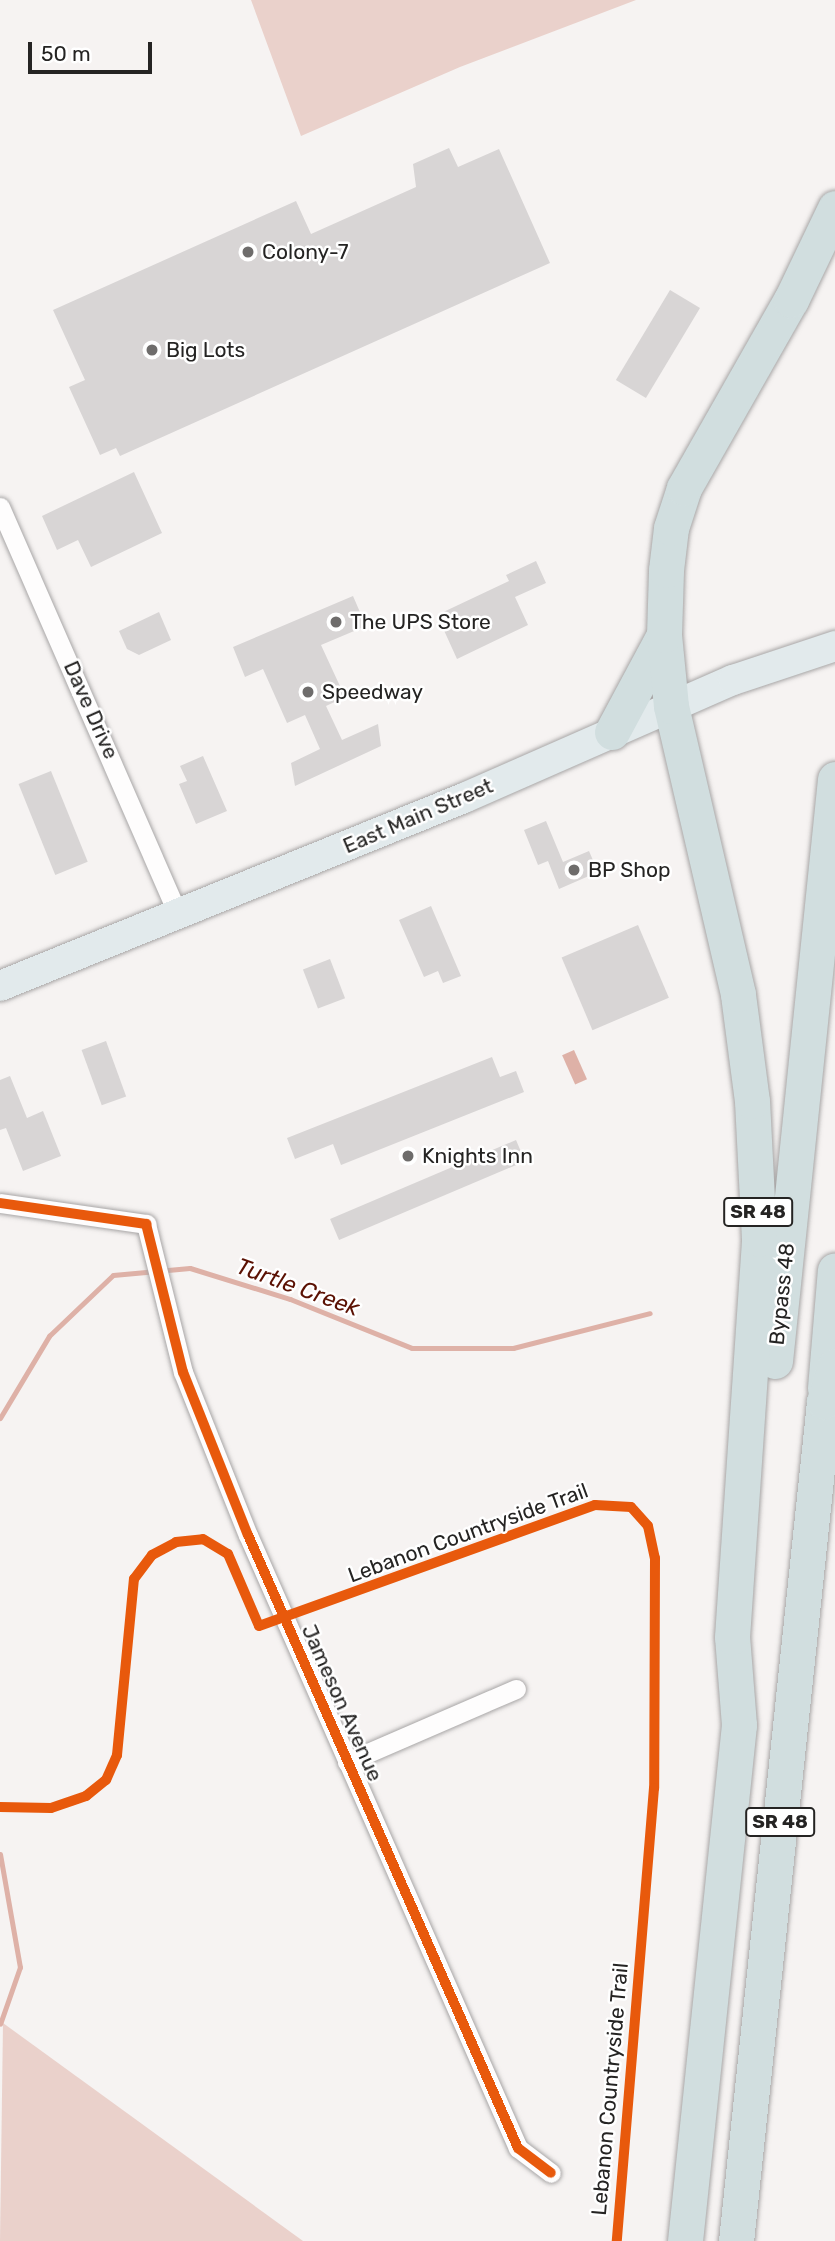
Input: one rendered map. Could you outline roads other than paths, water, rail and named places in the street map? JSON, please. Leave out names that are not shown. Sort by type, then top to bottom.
[{"type":"highway","points":[[671,706],[664,635],[671,528],[684,488],[791,300],[835,208]]},
{"type":"highway","points":[[612,732],[664,635]]},
{"type":"highway","name":"SR 48","points":[[671,706],[738,994],[757,1173],[758,1278],[732,1637],[739,1725],[685,2241]]},
{"type":"highway","name":"Bypass 48","points":[[739,1725],[835,779]]},
{"type":"highway","points":[[824,1402],[835,1270]]},
{"type":"highway","name":"SR 48","points":[[736,2241],[824,1402],[835,1366]]},
{"type":"main road","name":"East Main Street","points":[[0,986],[178,915],[671,706],[780,662],[835,646]]},
{"type":"street","name":"Dave Drive","points":[[0,507],[178,915]]},
{"type":"street","name":"Jameson Avenue","points":[[0,1203],[146,1224],[183,1372],[198,1416],[518,2148],[551,2173]]},
{"type":"street","points":[[347,1762],[516,1689]]},
{"type":"waterway","name":"Turtle Creek","points":[[0,1418],[49,1336],[113,1275],[190,1268],[290,1299],[412,1348],[513,1348],[650,1313]]},
{"type":"waterway","name":"Turtle Creek","points":[[0,1854],[20,1967],[0,2024]]},
{"type":"place","name":"Colony-7","points":[[248,252]]},
{"type":"place","name":"Big Lots","points":[[152,350]]},
{"type":"place","name":"The UPS Store","points":[[336,622]]},
{"type":"place","name":"Speedway","points":[[308,692]]},
{"type":"place","name":"BP Shop","points":[[574,870]]},
{"type":"place","name":"Knights Inn","points":[[408,1156]]}]
